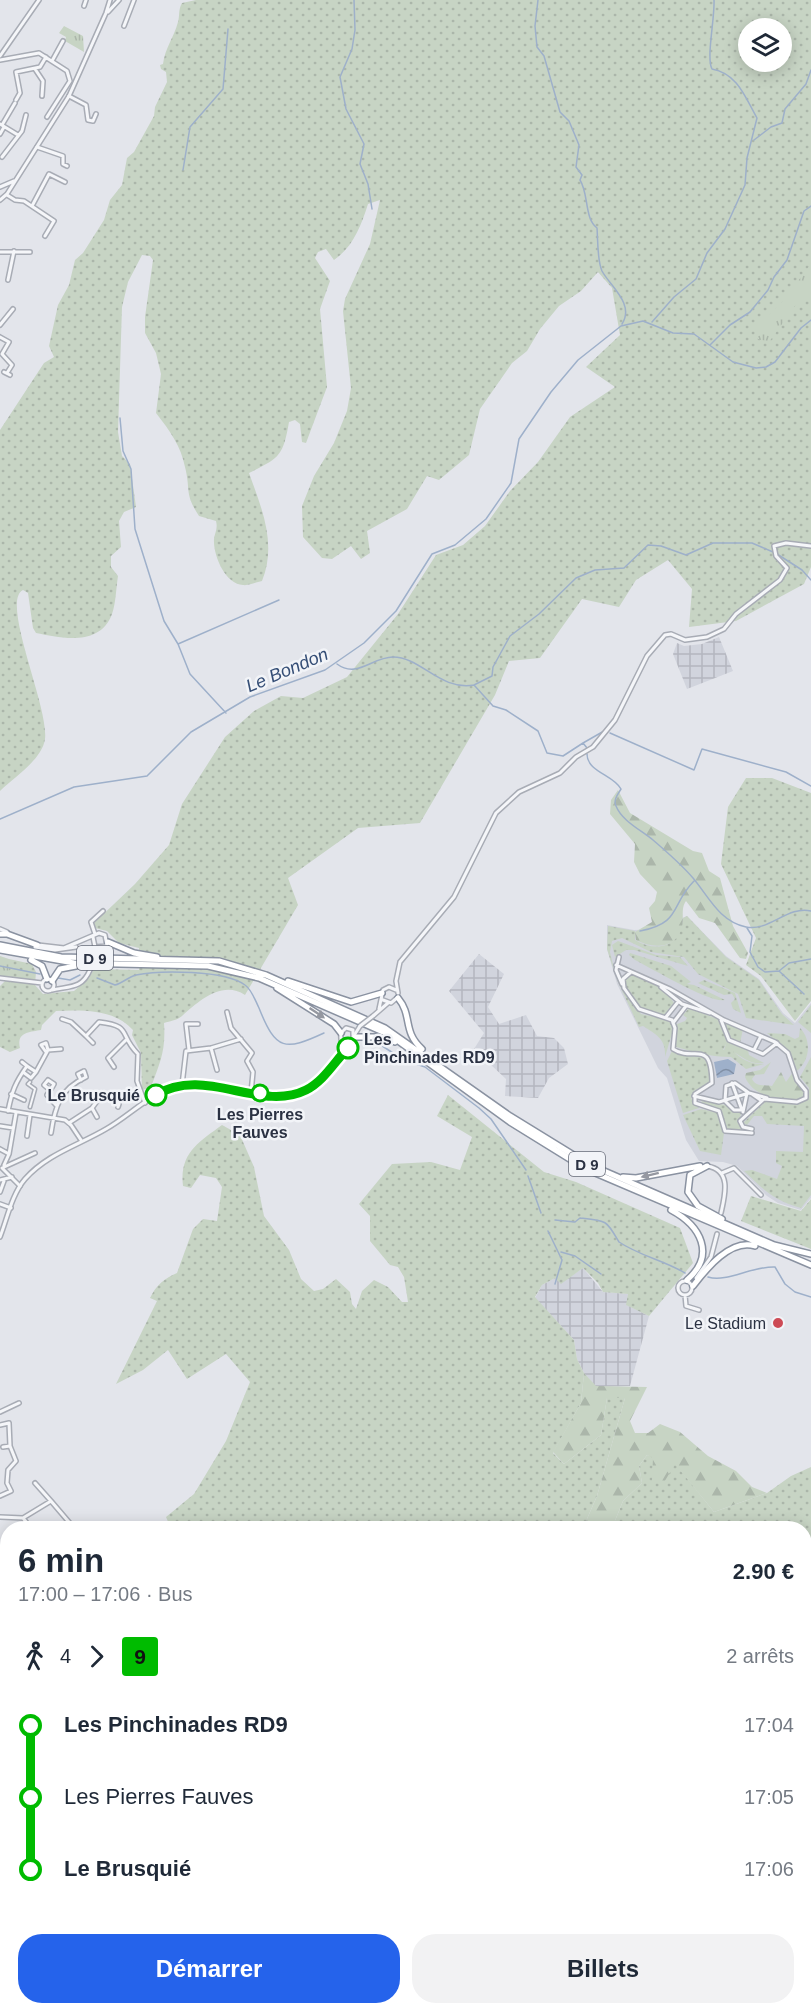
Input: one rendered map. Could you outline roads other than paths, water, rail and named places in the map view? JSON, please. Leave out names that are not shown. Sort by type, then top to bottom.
[{"type":"highway","points":[[1,932],[37,945]]},
{"type":"highway","points":[[108,942],[134,953],[191,960]]},
{"type":"highway","name":"D 9","points":[[0,945],[69,957],[219,961],[241,967],[385,1028],[554,1146],[625,1181],[774,1245],[811,1254]]},
{"type":"highway","points":[[0,951],[38,963],[45,970],[49,982]]},
{"type":"highway","name":"D 9","points":[[0,951],[46,960],[228,969],[259,978],[378,1029],[547,1147],[586,1169],[811,1267]]},
{"type":"highway","points":[[49,982],[56,972],[65,966],[126,965]]},
{"type":"highway","points":[[241,967],[345,1001],[361,1001],[382,993]]},
{"type":"highway","points":[[228,969],[292,996],[334,1024],[341,1033]]},
{"type":"highway","points":[[398,996],[407,1012],[408,1029],[412,1039],[468,1085]]},
{"type":"highway","points":[[355,1035],[392,1040],[446,1076]]},
{"type":"highway","points":[[554,1146],[628,1178],[707,1166]]},
{"type":"highway","points":[[707,1166],[694,1172],[688,1181],[690,1196],[698,1206],[798,1252]]},
{"type":"highway","points":[[627,1188],[693,1224],[703,1258],[690,1283]]},
{"type":"highway","points":[[690,1283],[741,1245],[753,1245],[811,1267]]},
{"type":"street","points":[[0,58],[39,0]]},
{"type":"street","points":[[84,6],[86,0]]},
{"type":"street","points":[[3,196],[17,179],[69,96],[110,0],[116,1]]},
{"type":"street","points":[[124,26],[134,0]]},
{"type":"street","points":[[106,13],[116,1]]},
{"type":"street","points":[[52,61],[63,41]]},
{"type":"street","points":[[0,58],[35,53],[46,57],[67,71],[71,78],[47,117]]},
{"type":"street","points":[[0,134],[2,125],[20,93],[16,72],[40,67],[46,57]]},
{"type":"street","points":[[35,69],[43,81],[42,96]]},
{"type":"street","points":[[69,96],[86,105],[88,120],[93,121],[96,114]]},
{"type":"street","points":[[50,112],[56,117]]},
{"type":"street","points":[[2,158],[22,131],[26,115]]},
{"type":"street","points":[[2,125],[18,135]]},
{"type":"street","points":[[37,147],[63,156],[63,164],[67,166]]},
{"type":"street","points":[[32,206],[49,174],[65,182]]},
{"type":"street","points":[[3,196],[2,186],[17,179]]},
{"type":"street","points":[[3,196],[32,206],[55,222],[45,236]]},
{"type":"street","points":[[8,280],[14,251]]},
{"type":"street","points":[[0,252],[30,252]]},
{"type":"street","points":[[0,325],[13,309]]},
{"type":"street","points":[[0,337],[9,342]]},
{"type":"street","points":[[7,373],[12,365],[3,354],[12,338]]},
{"type":"street","points":[[336,1059],[342,1041],[341,1033],[344,1029],[359,1027],[388,1003],[395,1002],[398,996],[396,981],[403,958],[458,891],[496,813],[519,792],[560,773],[576,757],[593,747],[615,720],[647,656],[665,635],[671,634],[685,640],[707,637],[724,629],[735,614],[774,586],[785,573],[787,568],[776,556],[774,546],[778,543],[811,546]]},
{"type":"street","points":[[93,945],[92,922],[103,911]]},
{"type":"street","points":[[1,932],[36,947],[55,950],[87,942],[98,948],[104,947],[108,942],[102,933],[94,936],[64,948],[37,945]]},
{"type":"street","points":[[37,984],[47,992],[74,988],[82,983],[90,970],[98,948]]},
{"type":"street","points":[[619,957],[616,965],[617,974],[624,988],[642,1011],[666,1017],[674,1023]]},
{"type":"street","points":[[616,965],[720,1018],[777,1043],[790,1058],[797,1080],[807,1095],[800,1102],[749,1093],[725,1101],[694,1096]]},
{"type":"street","points":[[624,988],[623,979],[631,972]]},
{"type":"street","points":[[0,978],[37,984],[49,982],[63,988]]},
{"type":"street","points":[[380,1009],[383,1000],[382,993],[396,981]]},
{"type":"street","points":[[42,988],[49,982]]},
{"type":"street","points":[[49,982],[52,990]]},
{"type":"street","points":[[657,984],[678,1002],[715,1015]]},
{"type":"street","points":[[389,987],[395,989],[398,996]]},
{"type":"street","points":[[383,1000],[388,1003]]},
{"type":"street","points":[[666,1017],[678,1002]]},
{"type":"street","points":[[686,1006],[674,1023],[672,1045],[674,1050],[702,1053],[709,1061],[711,1084],[694,1096]]},
{"type":"street","points":[[227,1012],[231,1028],[252,1053],[247,1061],[253,1072],[249,1093]]},
{"type":"street","points":[[62,1018],[71,1022],[93,1043]]},
{"type":"street","points":[[720,1018],[729,1039],[754,1050],[764,1054],[777,1043]]},
{"type":"street","points":[[86,1036],[99,1022],[119,1025],[124,1030],[126,1040],[138,1054],[137,1085],[145,1103]]},
{"type":"street","points":[[189,1050],[186,1024],[198,1024]]},
{"type":"street","points":[[0,1237],[20,1186],[39,1166],[81,1140],[105,1130],[165,1090],[182,1085],[203,1084],[249,1093],[284,1095],[301,1092],[321,1079],[349,1044],[359,1027]]},
{"type":"street","points":[[351,1029],[355,1035]]},
{"type":"street","points":[[754,1050],[759,1044],[761,1035]]},
{"type":"street","points":[[182,1085],[186,1051],[210,1048],[241,1039]]},
{"type":"street","points":[[114,1067],[108,1058],[126,1040]]},
{"type":"street","points":[[342,1041],[349,1044]]},
{"type":"street","points":[[210,1048],[217,1070]]},
{"type":"street","points":[[27,1136],[35,1089],[28,1084],[47,1051],[61,1049]]},
{"type":"street","points":[[22,1062],[36,1072]]},
{"type":"street","points":[[8,1111],[12,1087],[27,1066]]},
{"type":"street","points":[[23,1072],[31,1080]]},
{"type":"street","points":[[51,1132],[57,1105],[72,1083],[81,1080]]},
{"type":"street","points":[[732,1083],[743,1112]]},
{"type":"street","points":[[762,1101],[737,1084],[732,1083],[724,1091],[725,1101],[734,1110],[743,1112],[769,1098]]},
{"type":"street","points":[[50,1090],[48,1099],[57,1105]]},
{"type":"street","points":[[69,1123],[92,1108],[103,1093],[119,1104],[118,1107]]},
{"type":"street","points":[[694,1096],[698,1106],[720,1112],[724,1131],[752,1131],[741,1125],[749,1093]]},
{"type":"street","points":[[11,1094],[24,1101]]},
{"type":"street","points":[[92,1108],[97,1117]]},
{"type":"street","points":[[0,1110],[69,1123],[81,1140]]},
{"type":"street","points":[[3,1166],[9,1154],[16,1113]]},
{"type":"street","points":[[0,1126],[13,1128]]},
{"type":"street","points":[[0,1149],[9,1154]]},
{"type":"street","points":[[3,1166],[34,1153]]},
{"type":"street","points":[[3,1166],[20,1186]]},
{"type":"street","points":[[707,1166],[722,1173],[735,1168],[761,1195]]},
{"type":"street","points":[[721,1213],[726,1189],[722,1173]]},
{"type":"street","points":[[0,1192],[2,1180],[12,1177]]},
{"type":"street","points":[[0,1204],[11,1208]]},
{"type":"street","points":[[690,1283],[691,1293],[685,1295],[679,1292],[678,1286],[690,1283],[711,1257],[717,1234]]},
{"type":"street","points":[[685,1295],[686,1306],[699,1310]]},
{"type":"street","points":[[0,1412],[19,1403]]},
{"type":"street","points":[[0,1425],[9,1423],[11,1426],[10,1446],[16,1461],[8,1470],[7,1483],[11,1491],[0,1496]]},
{"type":"street","points":[[3,1447],[10,1446]]},
{"type":"street","points":[[35,1483],[68,1521]]},
{"type":"street","points":[[0,1517],[23,1518],[51,1501]]},
{"type":"water","points":[[728,1059],[736,1064],[734,1074],[717,1078],[714,1062]]},
{"type":"waterway","points":[[354,0],[355,30],[352,49],[340,77],[346,109],[364,144],[360,164],[368,184],[372,209]]},
{"type":"waterway","points":[[538,0],[535,26],[537,47],[544,56],[560,112],[569,121],[579,145],[576,167],[582,175],[580,180],[590,218],[597,228],[600,266],[623,302],[625,317],[622,324]]},
{"type":"waterway","points":[[652,322],[674,297],[696,279],[707,253],[725,229],[745,185],[747,158],[757,118],[734,81],[712,69],[710,64],[714,0]]},
{"type":"waterway","points":[[183,170],[190,127],[223,89],[228,29]]},
{"type":"waterway","points":[[754,140],[771,127],[782,123],[785,109],[806,84],[811,70]]},
{"type":"waterway","points":[[710,345],[730,325],[750,312],[768,290],[774,277],[787,260],[804,211],[811,206]]},
{"type":"waterway","name":"Le Bondon","points":[[0,819],[74,787],[147,776],[191,732],[250,697],[325,670],[364,643],[396,611],[432,554],[455,545],[486,519],[511,483],[519,439],[551,392],[578,360],[621,326],[643,321],[673,333],[694,334],[733,362],[756,368],[766,367],[775,362],[801,328],[811,320]]},
{"type":"waterway","points":[[120,418],[123,451],[131,469],[135,529],[164,621],[178,644],[190,674],[226,713]]},
{"type":"waterway","points":[[474,685],[492,676],[493,667],[510,636],[539,614],[576,578],[595,570],[624,568],[648,545],[661,546],[686,555],[713,543],[752,543],[773,552]]},
{"type":"waterway","points":[[777,554],[802,570],[811,580]]},
{"type":"waterway","points":[[178,644],[279,600]]},
{"type":"waterway","points":[[337,664],[351,669],[385,658],[403,658],[451,683],[462,686],[474,685],[493,706],[506,710],[538,731],[547,753],[563,756],[583,743],[587,748]]},
{"type":"waterway","points":[[583,743],[604,731]]},
{"type":"waterway","points":[[610,733],[694,770],[702,749],[786,772],[811,786]]},
{"type":"waterway","points":[[587,754],[591,765],[613,780],[621,789],[615,802],[623,816],[679,863],[715,907],[729,919],[737,924],[754,928],[794,912],[811,911]]},
{"type":"waterway","points":[[640,931],[653,928],[669,918],[694,881]]},
{"type":"waterway","points":[[747,928],[752,936],[750,952],[758,967],[765,972],[779,971],[789,963],[811,959]]},
{"type":"waterway","points":[[0,966],[40,974]]},
{"type":"waterway","points":[[779,971],[804,994]]},
{"type":"waterway","points":[[97,978],[115,985],[133,976],[147,973],[192,972],[223,976],[247,987],[277,1040],[283,1043],[300,1043],[324,1033]]},
{"type":"waterway","points":[[58,978],[70,980],[80,975]]},
{"type":"waterway","points":[[376,1042],[404,1060],[425,1067],[479,1108],[491,1119],[526,1170]]},
{"type":"waterway","points":[[528,1176],[541,1213]]},
{"type":"waterway","points":[[555,1220],[575,1222],[580,1218],[601,1221],[608,1226],[619,1242],[685,1273]]},
{"type":"waterway","points":[[548,1231],[562,1260],[555,1284]]},
{"type":"waterway","points":[[561,1252],[575,1256],[601,1274]]},
{"type":"waterway","points":[[708,1277],[723,1278],[766,1267],[775,1267],[785,1284],[795,1292],[811,1297]]},
{"type":"place","name":"Les Pinchinades RD9","points":[[348,1048]]},
{"type":"place","name":"Les Pierres Fauves","points":[[260,1093]]},
{"type":"place","name":"Le Brusquié","points":[[156,1095]]},
{"type":"place","name":"Le Stadium","points":[[778,1323]]}]
